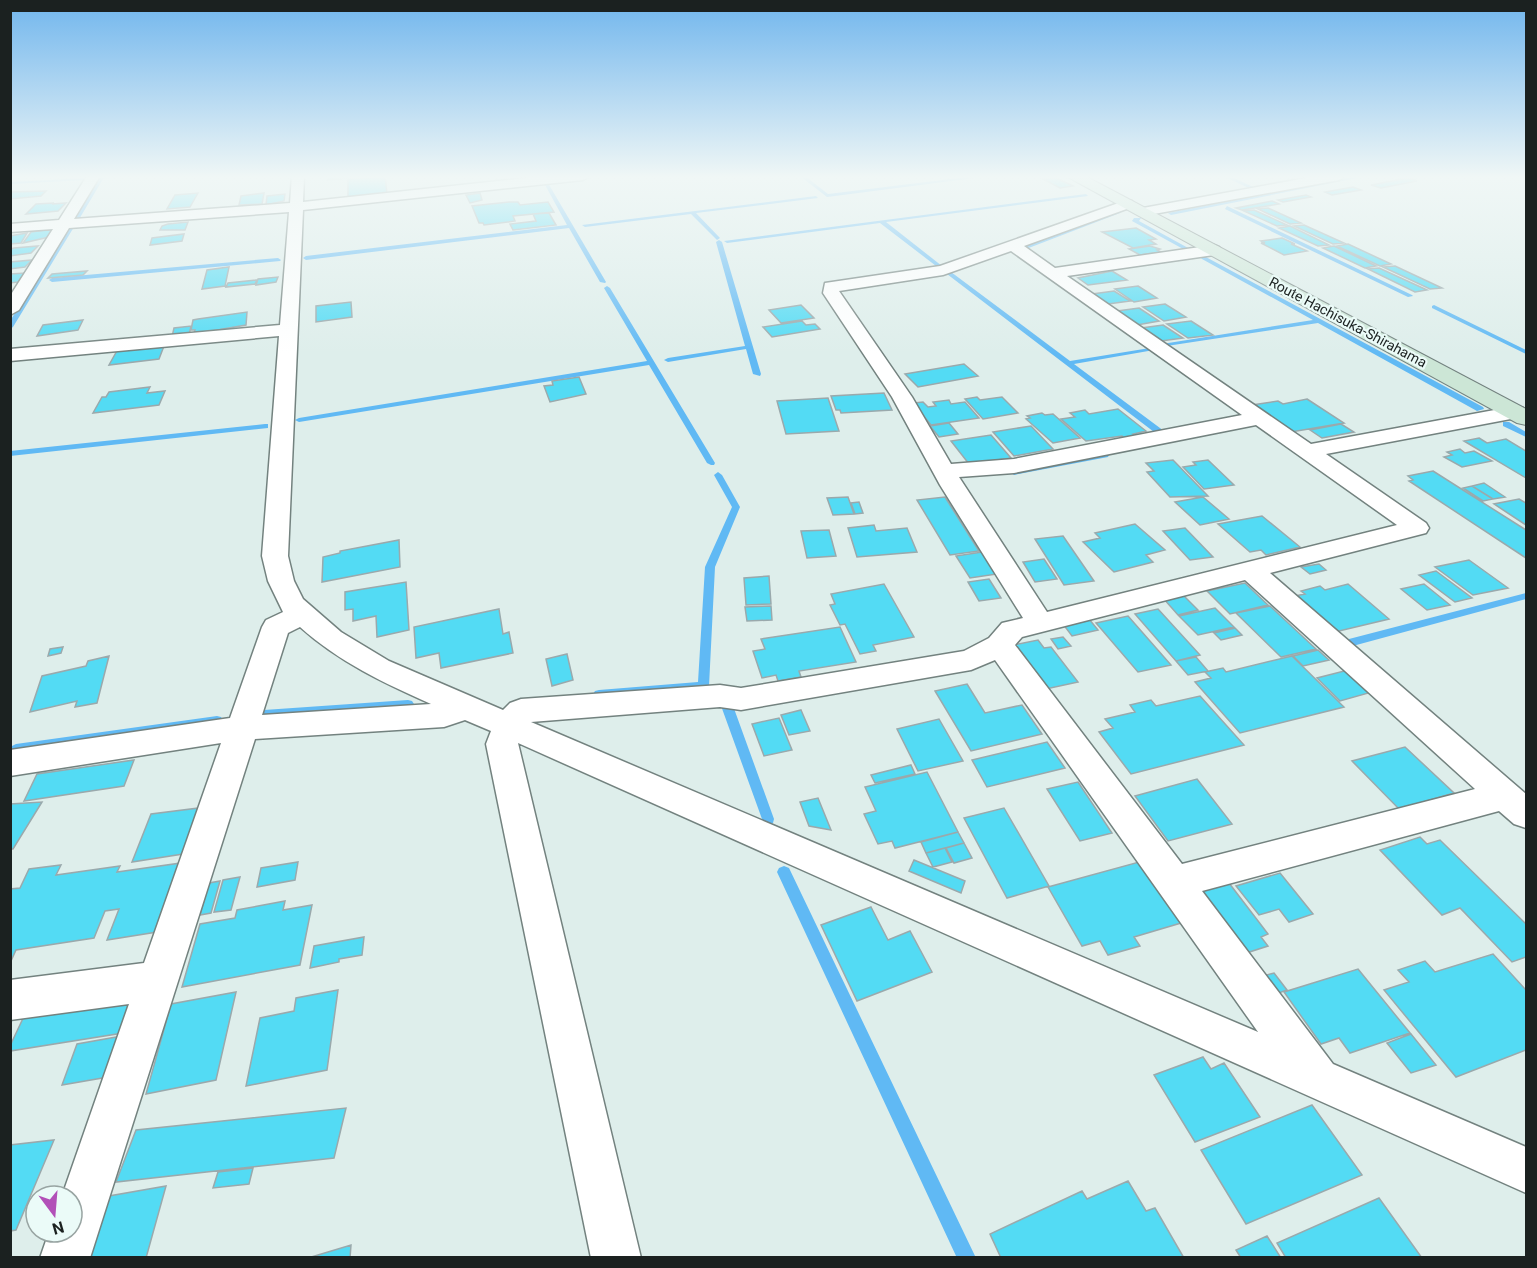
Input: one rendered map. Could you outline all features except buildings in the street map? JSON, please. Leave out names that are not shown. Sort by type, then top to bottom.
[{"type":"main road","name":"Route Hachisuka-Shirahama","points":[[1186,235],[1521,415]]},
{"type":"street","points":[[10,310],[17,290],[56,235]]},
{"type":"street","points":[[294,235],[275,556],[281,581],[291,604],[331,639],[380,668],[466,707],[1527,1170]]},
{"type":"street","points":[[1040,622],[944,471],[902,397],[831,293],[831,287],[943,270],[1044,235]]},
{"type":"street","points":[[616,1257],[502,744],[509,725],[521,711],[720,696],[741,699],[971,660],[999,645],[1012,630],[1417,528],[1011,245]]},
{"type":"street","points":[[1052,273],[1214,250]]},
{"type":"street","points":[[10,355],[288,330]]},
{"type":"street","points":[[1307,451],[1521,415]]},
{"type":"street","points":[[944,471],[1014,466],[1260,418]]},
{"type":"street","points":[[1250,570],[1516,804]]},
{"type":"street","points":[[66,1257],[276,627],[302,615]]},
{"type":"street","points":[[999,645],[1318,1080]]},
{"type":"street","points":[[11,763],[241,728],[444,715],[466,707]]},
{"type":"street","points":[[1173,883],[1516,804]]},
{"type":"street","points":[[10,1000],[157,981]]},
{"type":"waterway","points":[[10,327],[66,235]]},
{"type":"waterway","points":[[306,258],[495,235]]},
{"type":"waterway","points":[[576,235],[603,282]]},
{"type":"waterway","points":[[727,241],[772,235]]},
{"type":"waterway","points":[[899,235],[940,267]]},
{"type":"waterway","points":[[1024,248],[1058,235]]},
{"type":"waterway","points":[[1162,235],[1187,249]]},
{"type":"waterway","points":[[1284,235],[1410,296]]},
{"type":"waterway","points":[[719,242],[757,374]]},
{"type":"waterway","points":[[1204,258],[1480,409]]},
{"type":"waterway","points":[[52,280],[278,260]]},
{"type":"waterway","points":[[949,273],[1068,363]]},
{"type":"waterway","points":[[607,288],[711,463]]},
{"type":"waterway","points":[[1434,307],[1526,352]]},
{"type":"waterway","points":[[1162,346],[1319,321]]},
{"type":"waterway","points":[[668,360],[749,347]]},
{"type":"waterway","points":[[1068,363],[1154,348]]},
{"type":"waterway","points":[[299,420],[650,363]]},
{"type":"waterway","points":[[1068,363],[1161,433]]},
{"type":"waterway","points":[[1506,424],[1526,435]]},
{"type":"waterway","points":[[10,454],[265,426]]},
{"type":"waterway","points":[[1014,472],[1105,455]]},
{"type":"waterway","points":[[599,694],[703,686],[710,567],[736,507],[718,475]]},
{"type":"waterway","points":[[1349,643],[1526,596]]},
{"type":"waterway","points":[[726,703],[768,819]]},
{"type":"waterway","points":[[264,714],[408,704]]},
{"type":"waterway","points":[[16,749],[217,720]]},
{"type":"waterway","points":[[784,872],[967,1258]]}]
